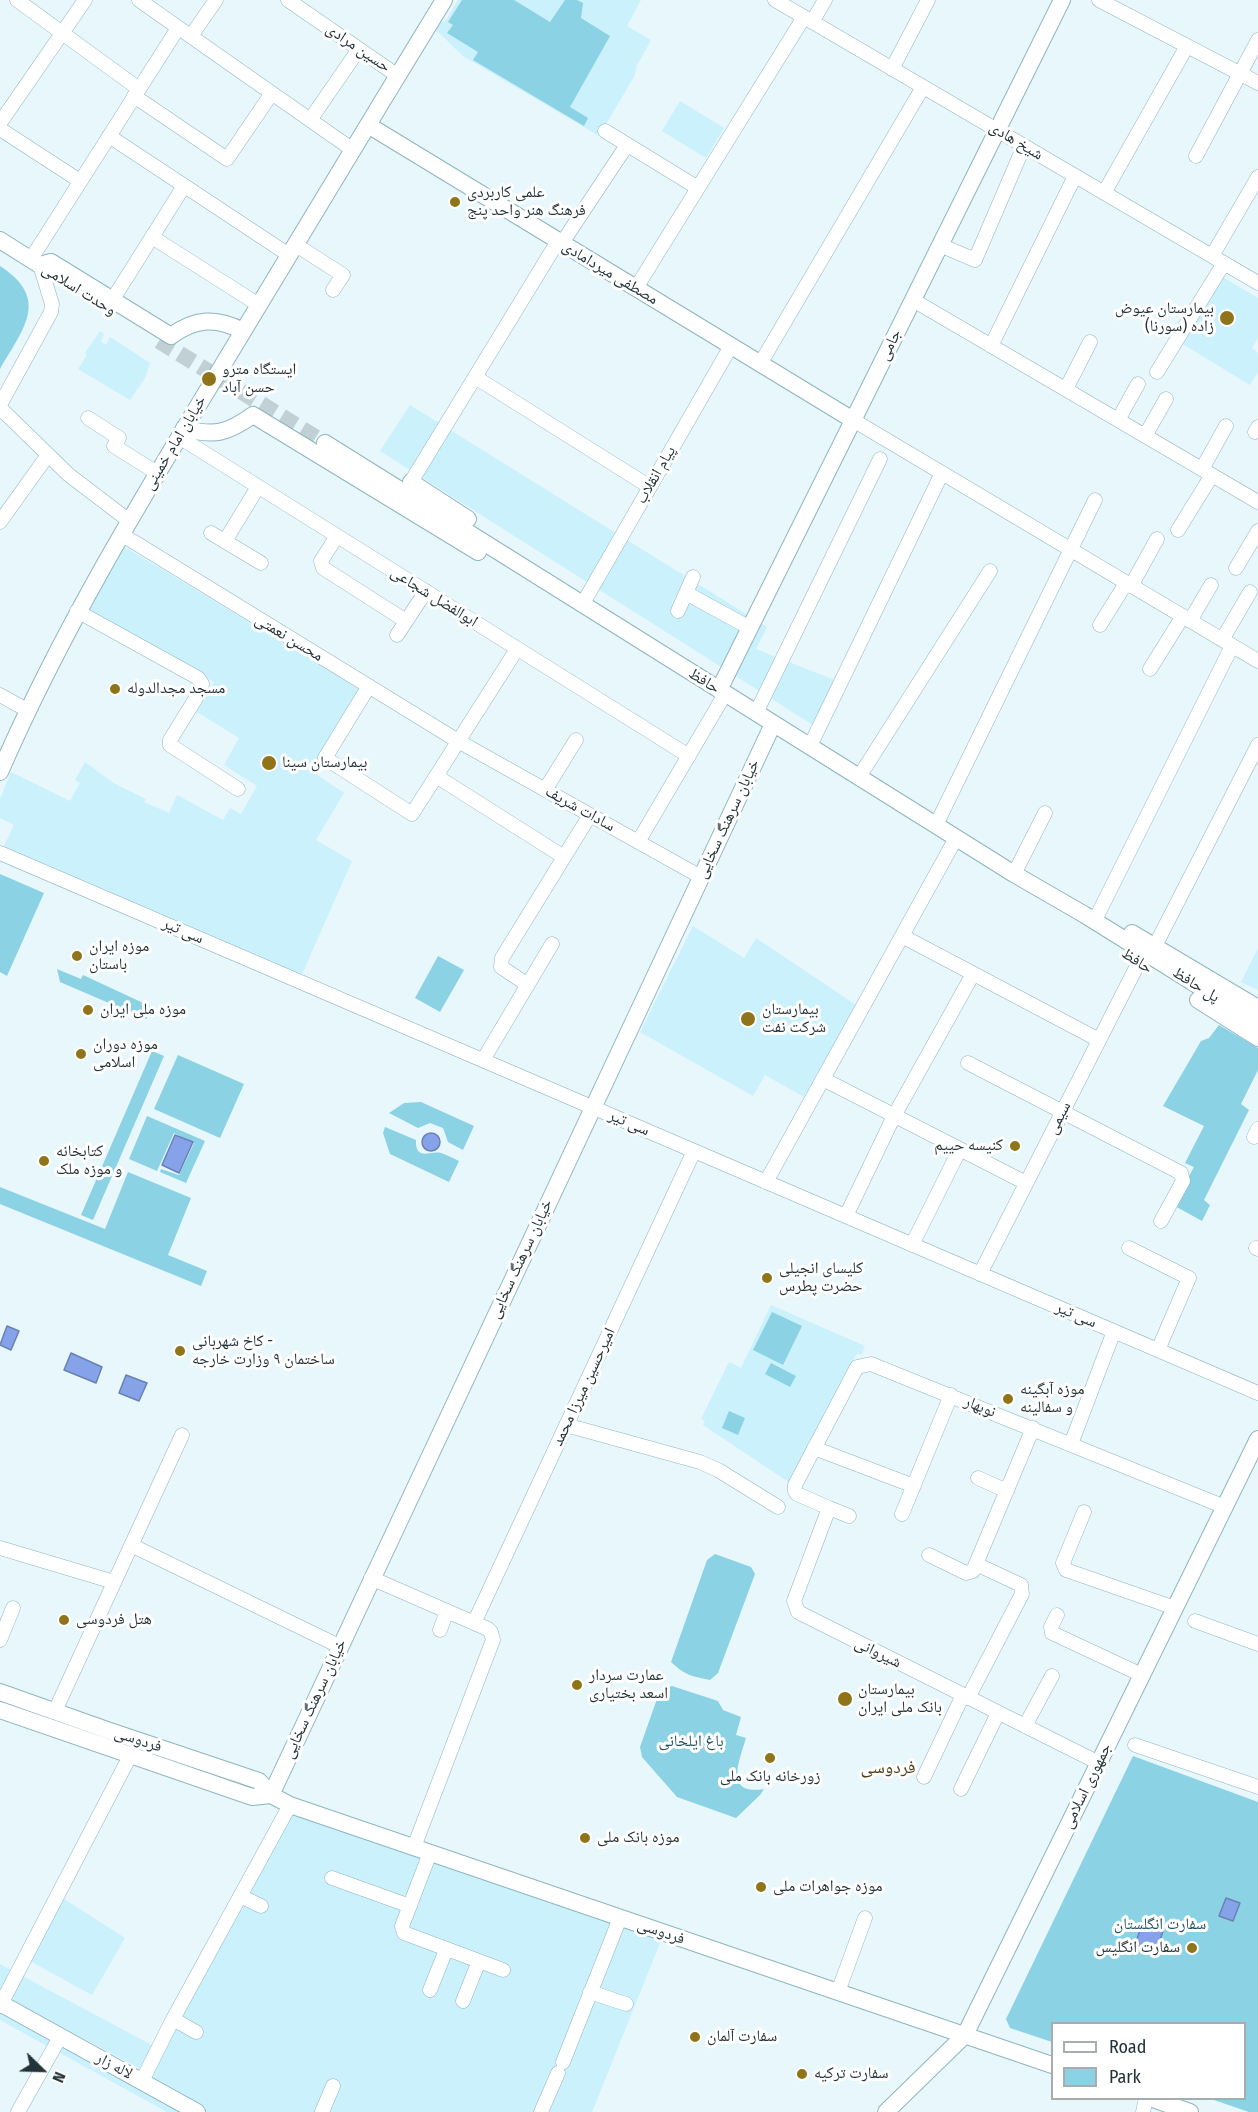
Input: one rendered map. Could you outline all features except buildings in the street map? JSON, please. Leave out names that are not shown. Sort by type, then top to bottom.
[{"type":"main road","name":"خیابان امام خمینی","points":[[0,772],[27,710],[77,611],[125,527],[444,0]]},
{"type":"main road","name":"جامی","points":[[722,692],[750,628],[1062,0]]},
{"type":"main road","name":"مصطفی میردامادی","points":[[368,125],[853,420]]},
{"type":"main road","name":"وحدت اسلامی","points":[[0,240],[165,338]]},
{"type":"main road","points":[[36,262],[51,262],[113,299],[165,338],[193,324],[210,320],[227,322],[243,331]]},
{"type":"main road","points":[[182,433],[221,432],[239,425],[253,415],[493,561],[509,557],[503,542],[411,482]]},
{"type":"main road","name":"حافظ","points":[[325,443],[1014,874],[1093,917],[1155,946],[1258,1008]]},
{"type":"main road","name":"خیابان سرهنگ سخایی","points":[[271,1795],[773,724]]},
{"type":"main road","name":"حافظ","points":[[1093,917],[1137,954],[1258,1038]]},
{"type":"main road","name":"پل حافظ","points":[[1137,954],[1258,1023]]},
{"type":"main road","name":"جمهوری اسلامی","points":[[886,2112],[965,2035],[1258,1439]]},
{"type":"main road","name":"فردوسی","points":[[0,1692],[55,1711],[104,1737],[130,1756],[252,1797],[271,1795]]},
{"type":"main road","name":"فردوسی","points":[[0,1710],[48,1728],[104,1737],[136,1739],[259,1780],[271,1795],[290,1805],[1051,2064]]},
{"type":"main road","points":[[48,1728],[55,1711]]},
{"type":"main road","points":[[130,1756],[136,1739]]},
{"type":"main road","name":"لاله زار","points":[[0,2004],[197,2112]]},
{"type":"main road","points":[[1154,2100],[1190,2112]]},
{"type":"street","points":[[17,0],[136,93],[227,159],[272,93]]},
{"type":"street","points":[[0,123],[85,0]]},
{"type":"street","points":[[139,0],[353,150]]},
{"type":"street","points":[[194,33],[216,0]]},
{"type":"street","name":"حسین مرادی","points":[[288,0],[398,76]]},
{"type":"street","name":"شیخ هادی","points":[[775,0],[1258,283]]},
{"type":"street","points":[[636,288],[698,188],[808,20],[825,0]]},
{"type":"street","points":[[892,69],[928,0]]},
{"type":"street","points":[[1099,0],[1258,83]]},
{"type":"street","points":[[0,406],[51,312],[52,304],[36,262],[80,181],[178,28]]},
{"type":"street","points":[[1196,156],[1258,40]]},
{"type":"street","points":[[1104,193],[1187,46]]},
{"type":"street","points":[[310,120],[359,49]]},
{"type":"street","points":[[760,364],[923,87]]},
{"type":"street","points":[[0,129],[80,181]]},
{"type":"street","points":[[605,131],[698,188]]},
{"type":"street","points":[[109,136],[184,186],[292,250],[344,274],[333,290]]},
{"type":"street","points":[[411,482],[560,242],[627,145]]},
{"type":"street","points":[[940,245],[975,260],[1024,146]]},
{"type":"street","points":[[991,346],[1075,176]]},
{"type":"street","points":[[1157,372],[1218,259],[1258,177]]},
{"type":"street","points":[[113,299],[184,186]]},
{"type":"street","points":[[152,237],[259,305]]},
{"type":"street","points":[[913,300],[1258,502]]},
{"type":"street","points":[[1066,389],[1090,342]]},
{"type":"street","name":"پیام انقلاب","points":[[582,605],[730,346]]},
{"type":"street","points":[[475,377],[650,487]]},
{"type":"street","points":[[1118,420],[1138,384]]},
{"type":"street","points":[[1145,436],[1166,399]]},
{"type":"street","name":"محسن نعمتی","points":[[0,406],[69,476],[125,527],[369,686],[458,741]]},
{"type":"street","points":[[88,418],[119,438],[114,446],[157,473]]},
{"type":"street","points":[[853,420],[1258,661]]},
{"type":"street","points":[[1178,530],[1207,472],[1226,426]]},
{"type":"street","name":"ابوالفضل شجاعی","points":[[182,433],[258,487],[689,756]]},
{"type":"street","points":[[0,522],[48,455]]},
{"type":"street","points":[[756,713],[880,459]]},
{"type":"street","points":[[810,746],[942,473]]},
{"type":"street","points":[[225,541],[258,487]]},
{"type":"street","points":[[936,825],[1095,500]]},
{"type":"street","points":[[1236,568],[1258,531]]},
{"type":"street","points":[[212,533],[261,563]]},
{"type":"street","points":[[337,536],[321,561],[323,568],[406,621]]},
{"type":"street","points":[[1100,625],[1157,538]]},
{"type":"street","points":[[859,777],[990,571]]},
{"type":"street","points":[[678,611],[693,578]]},
{"type":"street","points":[[1150,669],[1210,585]]},
{"type":"street","points":[[397,635],[426,591]]},
{"type":"street","points":[[686,592],[750,628]]},
{"type":"street","points":[[1093,917],[1250,592]]},
{"type":"street","points":[[77,611],[198,678],[202,684],[201,690],[170,740],[170,746],[238,789]]},
{"type":"street","points":[[369,686],[326,758],[412,814],[517,649]]},
{"type":"street","points":[[638,842],[689,756],[722,692]]},
{"type":"street","points":[[0,695],[27,710]]},
{"type":"street","points":[[545,790],[576,740]]},
{"type":"street","name":"سادات شریف","points":[[458,741],[701,877]]},
{"type":"street","points":[[1155,946],[1258,746]]},
{"type":"street","points":[[436,776],[564,857]]},
{"type":"street","points":[[1014,874],[1046,813]]},
{"type":"street","points":[[528,986],[501,967],[501,958],[590,815]]},
{"type":"street","points":[[766,1182],[956,838]]},
{"type":"street","name":"سی تیر","points":[[0,853],[1258,1394]]},
{"type":"street","points":[[902,936],[1099,1040]]},
{"type":"street","points":[[483,1060],[552,944]]},
{"type":"street","name":"سیمی","points":[[980,1274],[1099,1040],[1137,954]]},
{"type":"street","points":[[846,1216],[894,1116],[973,974]]},
{"type":"street","points":[[968,1063],[1181,1173],[1183,1181],[1161,1221]]},
{"type":"street","points":[[823,1079],[1026,1183]]},
{"type":"street","points":[[912,1245],[960,1149]]},
{"type":"street","name":"امیرحسین میرزا محمد","points":[[474,1623],[694,1151]]},
{"type":"street","points":[[1130,1248],[1189,1278],[1158,1350]]},
{"type":"street","points":[[1071,1444],[1114,1331]]},
{"type":"street","name":"نوبهار","points":[[829,1508],[797,1494],[795,1485],[857,1367],[861,1365],[877,1365],[1225,1507]]},
{"type":"street","points":[[902,1514],[951,1395]]},
{"type":"street","points":[[566,1425],[700,1462],[718,1470],[778,1507]]},
{"type":"street","points":[[929,1556],[966,1573],[973,1571],[1033,1428]]},
{"type":"street","points":[[55,1711],[182,1435]]},
{"type":"street","points":[[814,1448],[914,1486]]},
{"type":"street","points":[[978,1478],[1007,1491]]},
{"type":"street","points":[[829,1508],[849,1516]]},
{"type":"street","name":"شیروانی","points":[[829,1508],[794,1601],[795,1608],[801,1615],[1099,1763]]},
{"type":"street","points":[[1084,1512],[1063,1563],[1066,1570],[1175,1608]]},
{"type":"street","points":[[131,1545],[339,1646]]},
{"type":"street","points":[[0,1548],[114,1582]]},
{"type":"street","points":[[924,1777],[1022,1594],[1021,1585],[976,1564]]},
{"type":"street","points":[[371,1578],[474,1623],[491,1632],[493,1640],[414,1847]]},
{"type":"street","points":[[1,1636],[14,1608]]},
{"type":"street","points":[[440,1630],[447,1611]]},
{"type":"street","points":[[1056,1615],[1051,1630],[1055,1634],[1142,1675]]},
{"type":"street","points":[[1195,1621],[1258,1644]]},
{"type":"street","points":[[1025,1726],[1052,1676]]},
{"type":"street","points":[[961,1789],[998,1713]]},
{"type":"street","points":[[1135,1744],[1258,1787]]},
{"type":"street","points":[[0,2004],[130,1756]]},
{"type":"street","points":[[142,2081],[173,2019],[290,1805]]},
{"type":"street","points":[[430,1853],[402,1926],[404,1933],[503,1970]]},
{"type":"street","points":[[332,1878],[410,1906]]},
{"type":"street","points":[[240,1896],[261,1906]]},
{"type":"street","points":[[541,2112],[620,1918]]},
{"type":"street","points":[[838,1992],[865,1918]]},
{"type":"street","points":[[430,1990],[446,1950]]},
{"type":"street","points":[[463,2001],[479,1961]]},
{"type":"street","points":[[586,1998],[626,2004]]},
{"type":"street","points":[[173,2019],[196,2032]]},
{"type":"street","points":[[18,2112],[60,2037]]},
{"type":"street","points":[[322,2112],[333,2086]]},
{"type":"shaded area","points":[[458,0],[641,0],[627,26],[651,40],[636,67],[635,75],[599,136],[463,56],[435,29],[441,20],[445,22]]},
{"type":"shaded area","points":[[680,101],[724,128],[706,158],[662,131]]},
{"type":"shaded area","name":"بیمارستان عیوض زاده (سورنا)","points":[[1221,276],[1258,298],[1258,338],[1252,348],[1258,353],[1258,372],[1250,385],[1181,343]]},
{"type":"shaded area","points":[[100,331],[104,334],[101,342],[106,345],[110,337],[150,363],[145,378],[130,400],[78,369],[87,355],[85,353]]},
{"type":"shaded area","points":[[410,405],[767,627],[756,649],[837,681],[813,725],[380,451]]},
{"type":"shaded area","name":"بیمارستان سینا","points":[[120,544],[361,690],[310,770],[344,793],[316,840],[352,861],[299,981],[3,848],[14,825],[0,818],[0,799],[11,772],[70,801],[80,783],[75,780],[85,762],[115,784],[146,799],[144,802],[169,813],[177,795],[223,820],[230,808],[241,814],[257,786],[224,765],[239,738],[197,712],[214,682],[85,608]]},
{"type":"shaded area","name":"بیمارستان شرکت نفت","points":[[693,926],[744,958],[756,938],[856,1005],[804,1097],[765,1075],[753,1096],[640,1032]]},
{"type":"shaded area","points":[[1258,948],[1258,990],[1241,982]]},
{"type":"shaded area","points":[[427,1133],[435,1133],[440,1138],[438,1149],[427,1151],[422,1146],[422,1138]]},
{"type":"shaded area","points":[[175,1135],[193,1142],[179,1173],[162,1165]]},
{"type":"shaded area","points":[[771,1305],[865,1346],[861,1355],[857,1353],[790,1483],[703,1425],[705,1421],[701,1419],[729,1362],[741,1368]]},
{"type":"shaded area","points":[[7,1326],[19,1331],[11,1350],[0,1345]]},
{"type":"shaded area","points":[[71,1353],[102,1367],[96,1383],[64,1370]]},
{"type":"shaded area","points":[[126,1375],[147,1383],[139,1401],[119,1393]]},
{"type":"shaded area","points":[[290,1805],[664,1933],[592,2112],[200,2112],[142,2081],[146,2072],[0,1994],[0,1964],[159,2049]]},
{"type":"shaded area","points":[[61,1897],[125,1938],[92,1995],[28,1960]]},
{"type":"shaded area","points":[[1226,1898],[1240,1903],[1233,1921],[1219,1916]]},
{"type":"shaded area","points":[[1142,1924],[1163,1931],[1156,1952],[1135,1945]]},
{"type":"shaded area","points":[[0,2009],[189,2112],[167,2112],[0,2020]]},
{"type":"green space","points":[[462,0],[514,0],[550,22],[565,0],[577,0],[583,3],[581,18],[610,36],[570,107],[588,118],[584,126],[473,60],[478,52],[447,33],[453,25],[448,22]]},
{"type":"green space","points":[[0,266],[16,278],[25,290],[28,315],[24,328],[0,369]]},
{"type":"green space","points":[[0,874],[44,893],[7,976],[0,972]]},
{"type":"green space","points":[[438,956],[464,970],[440,1012],[415,998]]},
{"type":"green space","points":[[57,969],[81,979],[83,975],[154,1008],[146,1019],[60,982]]},
{"type":"green space","points":[[1219,1025],[1258,1048],[1258,1070],[1241,1104],[1249,1110],[1204,1200],[1210,1205],[1202,1221],[1173,1205],[1194,1167],[1185,1163],[1204,1126],[1163,1106],[1201,1041],[1209,1038]]},
{"type":"green space","points":[[152,1051],[164,1056],[93,1220],[81,1215]]},
{"type":"green space","points":[[178,1055],[244,1084],[220,1138],[154,1109]]},
{"type":"green space","points":[[421,1102],[474,1126],[463,1150],[448,1142],[443,1128],[430,1123],[418,1128],[389,1113],[404,1103]]},
{"type":"green space","points":[[147,1116],[205,1141],[186,1183],[160,1172],[161,1169],[179,1175],[194,1143],[174,1133],[157,1171],[129,1159]]},
{"type":"green space","points":[[385,1127],[416,1140],[416,1147],[421,1153],[437,1152],[459,1161],[449,1182],[390,1154],[383,1133]]},
{"type":"green space","points":[[128,1172],[191,1198],[168,1255],[207,1271],[201,1286],[0,1204],[0,1187],[105,1229]]},
{"type":"green space","points":[[772,1312],[802,1326],[783,1365],[753,1350]]},
{"type":"green space","points":[[771,1363],[796,1376],[790,1387],[765,1374]]},
{"type":"green space","points":[[729,1411],[745,1418],[738,1435],[722,1428]]},
{"type":"green space","points":[[715,1554],[751,1567],[755,1574],[718,1673],[710,1680],[689,1674],[671,1662],[707,1560]]},
{"type":"green space","name":"باغ ایلخانی","points":[[672,1686],[718,1701],[723,1710],[741,1717],[736,1735],[746,1738],[738,1765],[739,1781],[743,1787],[751,1790],[764,1789],[736,1818],[677,1797],[642,1757],[640,1747],[658,1696],[664,1689]]},
{"type":"green space","name":"سفارت انگلستان","points":[[1133,1756],[1258,1802],[1258,2112],[1249,2112],[1214,2100],[1246,2100],[1246,2022],[1051,2022],[1051,2042],[1010,2028],[1006,2019]]},
{"type":"tunnel","points":[[159,341],[325,443]]},
{"type":"place","name":"علمی کاربردی فرهنگ هنر واحد پنج","points":[[455,202]]},
{"type":"place","name":"بیمارستان عیوض زاده (سورنا)","points":[[1227,318]]},
{"type":"place","name":"ایستگاه مترو حسن آباد","points":[[209,379]]},
{"type":"place","name":"مسجد مجدالدوله","points":[[115,689]]},
{"type":"place","name":"بیمارستان سینا","points":[[269,763]]},
{"type":"place","name":"موزه ایران باستان","points":[[77,956]]},
{"type":"place","name":"موزه ملی ایران","points":[[88,1010]]},
{"type":"place","name":"بیمارستان شرکت نفت","points":[[748,1019]]},
{"type":"place","name":"موزه دوران اسلامی","points":[[81,1054]]},
{"type":"place","name":"کنیسه حییم","points":[[1015,1146]]},
{"type":"place","name":"کتابخانه و موزه ملک","points":[[44,1161]]},
{"type":"place","name":"کلیسای انجیلی حضرت پطرس","points":[[767,1278]]},
{"type":"place","name":"کاخ شهربانی - ساختمان ۹ وزارت خارجه","points":[[180,1351]]},
{"type":"place","name":"موزه آبگینه و سفالینه","points":[[1008,1399]]},
{"type":"place","name":"هتل فردوسی","points":[[64,1620]]},
{"type":"place","name":"عمارت سردار اسعد بختیاری","points":[[577,1685]]},
{"type":"place","name":"بیمارستان بانک ملی ایران","points":[[845,1699]]},
{"type":"place","name":"زورخانه بانک ملی","points":[[770,1758]]},
{"type":"place","name":"موزه بانک ملی","points":[[585,1838]]},
{"type":"place","name":"موزه جواهرات ملی","points":[[761,1887]]},
{"type":"place","name":"سفارت انگلیس","points":[[1192,1948]]},
{"type":"place","name":"سفارت آلمان","points":[[695,2037]]},
{"type":"place","name":"سفارت ترکیه","points":[[802,2074]]},
{"type":"district","name":"فردوسی","points":[[888,1768]]}]
